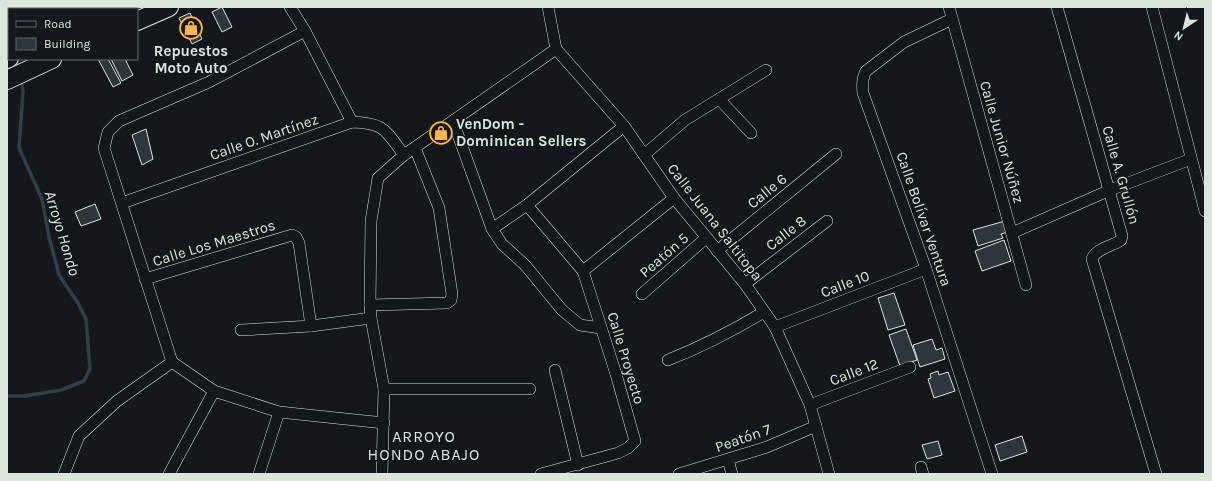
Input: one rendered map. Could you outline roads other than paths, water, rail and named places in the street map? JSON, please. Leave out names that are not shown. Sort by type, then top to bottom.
[{"type":"main road","points":[[138,21],[169,7]]},
{"type":"main road","points":[[7,80],[50,60]]},
{"type":"street","points":[[290,7],[305,31],[352,122]]},
{"type":"street","points":[[382,474],[384,389],[370,306],[371,221],[378,178],[404,155],[556,49],[548,7]]},
{"type":"street","name":"Calle Junior Núñez","points":[[949,7],[1026,285]]},
{"type":"street","name":"Calle A. Grullón","points":[[1057,7],[1122,236],[1121,240],[1118,242],[1097,252],[1092,260],[1156,474]]},
{"type":"street","points":[[1152,7],[1205,211]]},
{"type":"street","name":"Calle Bolívar Ventura","points":[[952,19],[904,42],[866,71],[863,80],[863,93],[926,269],[992,474]]},
{"type":"street","points":[[305,31],[209,82],[119,121],[108,132],[104,148],[172,362],[214,391],[279,412],[384,424]]},
{"type":"street","name":"Calle Juana Saltitopa","points":[[556,49],[624,126],[674,198],[745,284],[775,327],[810,405],[829,474]]},
{"type":"street","points":[[644,155],[685,120],[766,70]]},
{"type":"street","points":[[719,99],[752,133]]},
{"type":"street","points":[[453,121],[492,229],[502,244],[525,265],[562,310],[580,325],[601,328]]},
{"type":"street","name":"Calle O. Martínez","points":[[122,203],[352,122],[370,123],[385,129],[404,155]]},
{"type":"street","points":[[492,229],[527,205],[624,126]]},
{"type":"street","points":[[370,306],[447,303],[451,300],[452,294],[439,208],[415,148]]},
{"type":"street","name":"Calle 6","points":[[717,251],[836,154]]},
{"type":"street","points":[[1012,233],[1110,190],[1191,159]]},
{"type":"street","points":[[583,271],[674,198]]},
{"type":"street","name":"Calle Proyecto","points":[[527,205],[583,271],[635,441],[628,448],[618,453],[541,474]]},
{"type":"street","name":"Calle 8","points":[[745,284],[827,221]]},
{"type":"street","name":"Calle Los Maestros","points":[[145,279],[292,235],[296,237],[299,243],[311,326]]},
{"type":"street","name":"Peatón 5","points":[[642,294],[706,238]]},
{"type":"street","name":"Calle 10","points":[[775,327],[926,269]]},
{"type":"street","points":[[668,360],[697,348],[764,312]]},
{"type":"street","points":[[241,330],[311,326],[371,318]]},
{"type":"street","points":[[64,474],[79,436],[117,401],[172,362]]},
{"type":"street","name":"Calle 12","points":[[810,405],[910,368]]},
{"type":"street","points":[[555,370],[578,465]]},
{"type":"street","points":[[384,389],[530,389]]},
{"type":"street","points":[[169,474],[214,391]]},
{"type":"street","points":[[259,474],[279,412]]},
{"type":"street","name":"Peatón 7","points":[[679,474],[728,460],[768,446],[816,426]]},
{"type":"street","points":[[728,460],[732,474]]},
{"type":"waterway","name":"Arroyo Hondo","points":[[17,60],[19,70]]},
{"type":"waterway","name":"Arroyo Hondo","points":[[7,396],[25,396],[61,390],[84,381],[90,369],[86,319],[78,303],[59,275],[49,237],[42,199],[19,148],[23,91],[21,80]]},
{"type":"place","name":"Repuestos Moto Auto","points":[[191,28]]},
{"type":"place","name":"VenDom - Dominican Sellers","points":[[441,133]]},
{"type":"district","name":"ARROYO HONDO ABAJO","points":[[424,445]]}]
